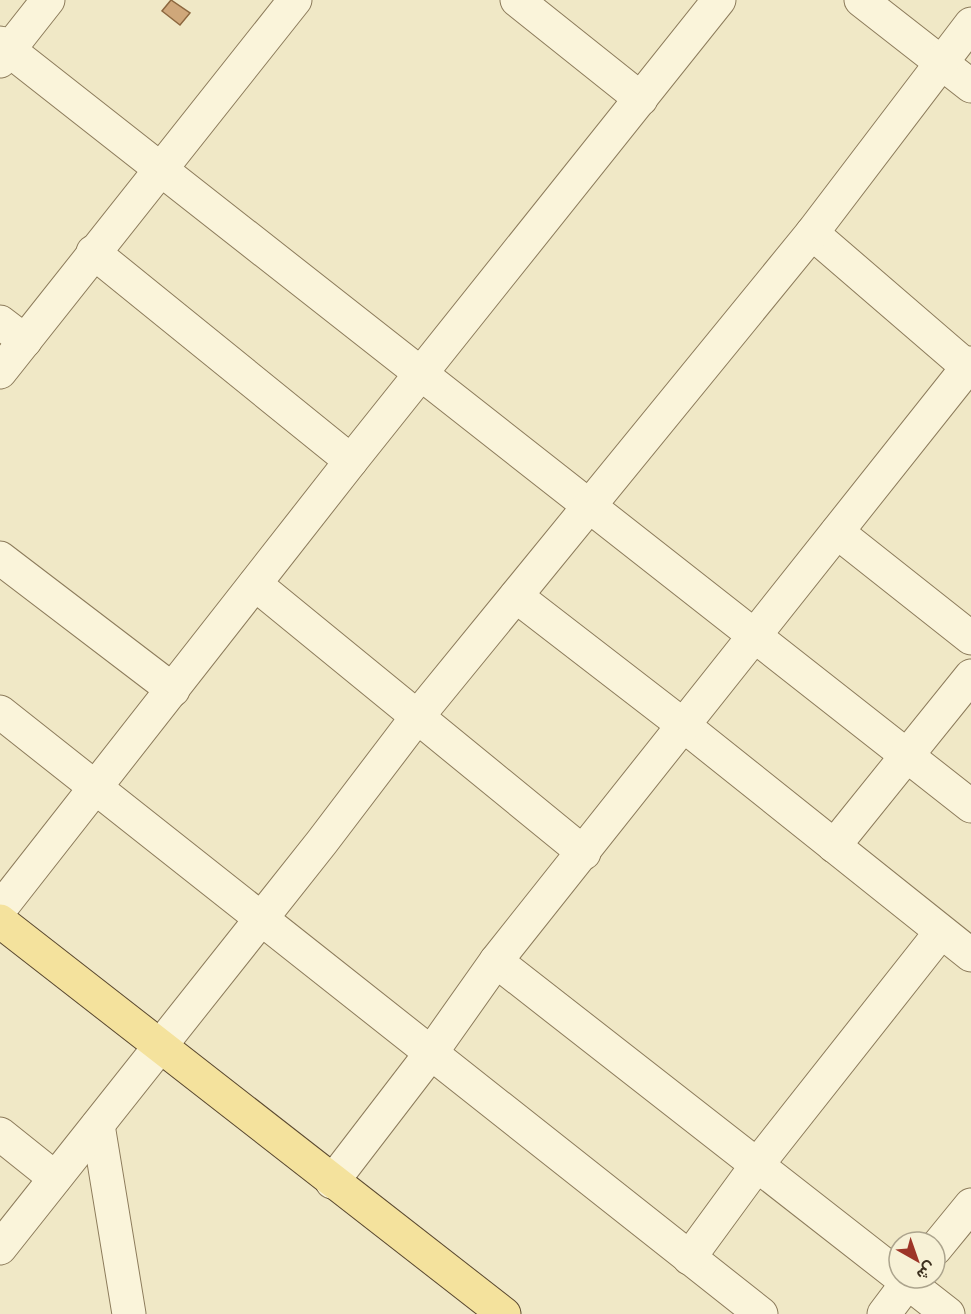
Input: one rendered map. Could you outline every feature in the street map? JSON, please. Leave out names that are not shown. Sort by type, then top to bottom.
[{"type":"main road","points":[[0,921],[504,1314]]},
{"type":"street","points":[[48,0],[3,51],[160,170],[971,806]]},
{"type":"street","points":[[0,372],[12,332],[93,252],[295,0]]},
{"type":"street","points":[[517,0],[641,99]]},
{"type":"street","points":[[0,909],[351,461],[422,375],[719,0]]},
{"type":"street","points":[[861,0],[971,86]]},
{"type":"street","points":[[0,1248],[261,919],[417,717],[812,233],[971,24]]},
{"type":"street","points":[[332,1182],[430,1053],[496,961],[970,367],[812,233]]},
{"type":"street","points":[[93,252],[351,461]]},
{"type":"street","points":[[837,532],[971,638]]},
{"type":"street","points":[[0,558],[173,690]]},
{"type":"street","points":[[255,584],[584,853]]},
{"type":"street","points":[[516,596],[683,725],[971,955]]},
{"type":"street","points":[[834,846],[971,676]]},
{"type":"street","points":[[0,712],[761,1314]]},
{"type":"street","points":[[689,1258],[756,1166],[941,932]]},
{"type":"street","points":[[496,961],[756,1166],[887,1265]]},
{"type":"street","points":[[98,1125],[129,1314]]},
{"type":"street","points":[[0,1134],[55,1178]]},
{"type":"street","points":[[947,1234],[971,1205]]},
{"type":"street","points":[[884,1314],[898,1290]]},
{"type":"street","points":[[919,1290],[948,1314]]},
{"type":"building","points":[[171,0],[190,13],[180,25],[162,11]]}]
